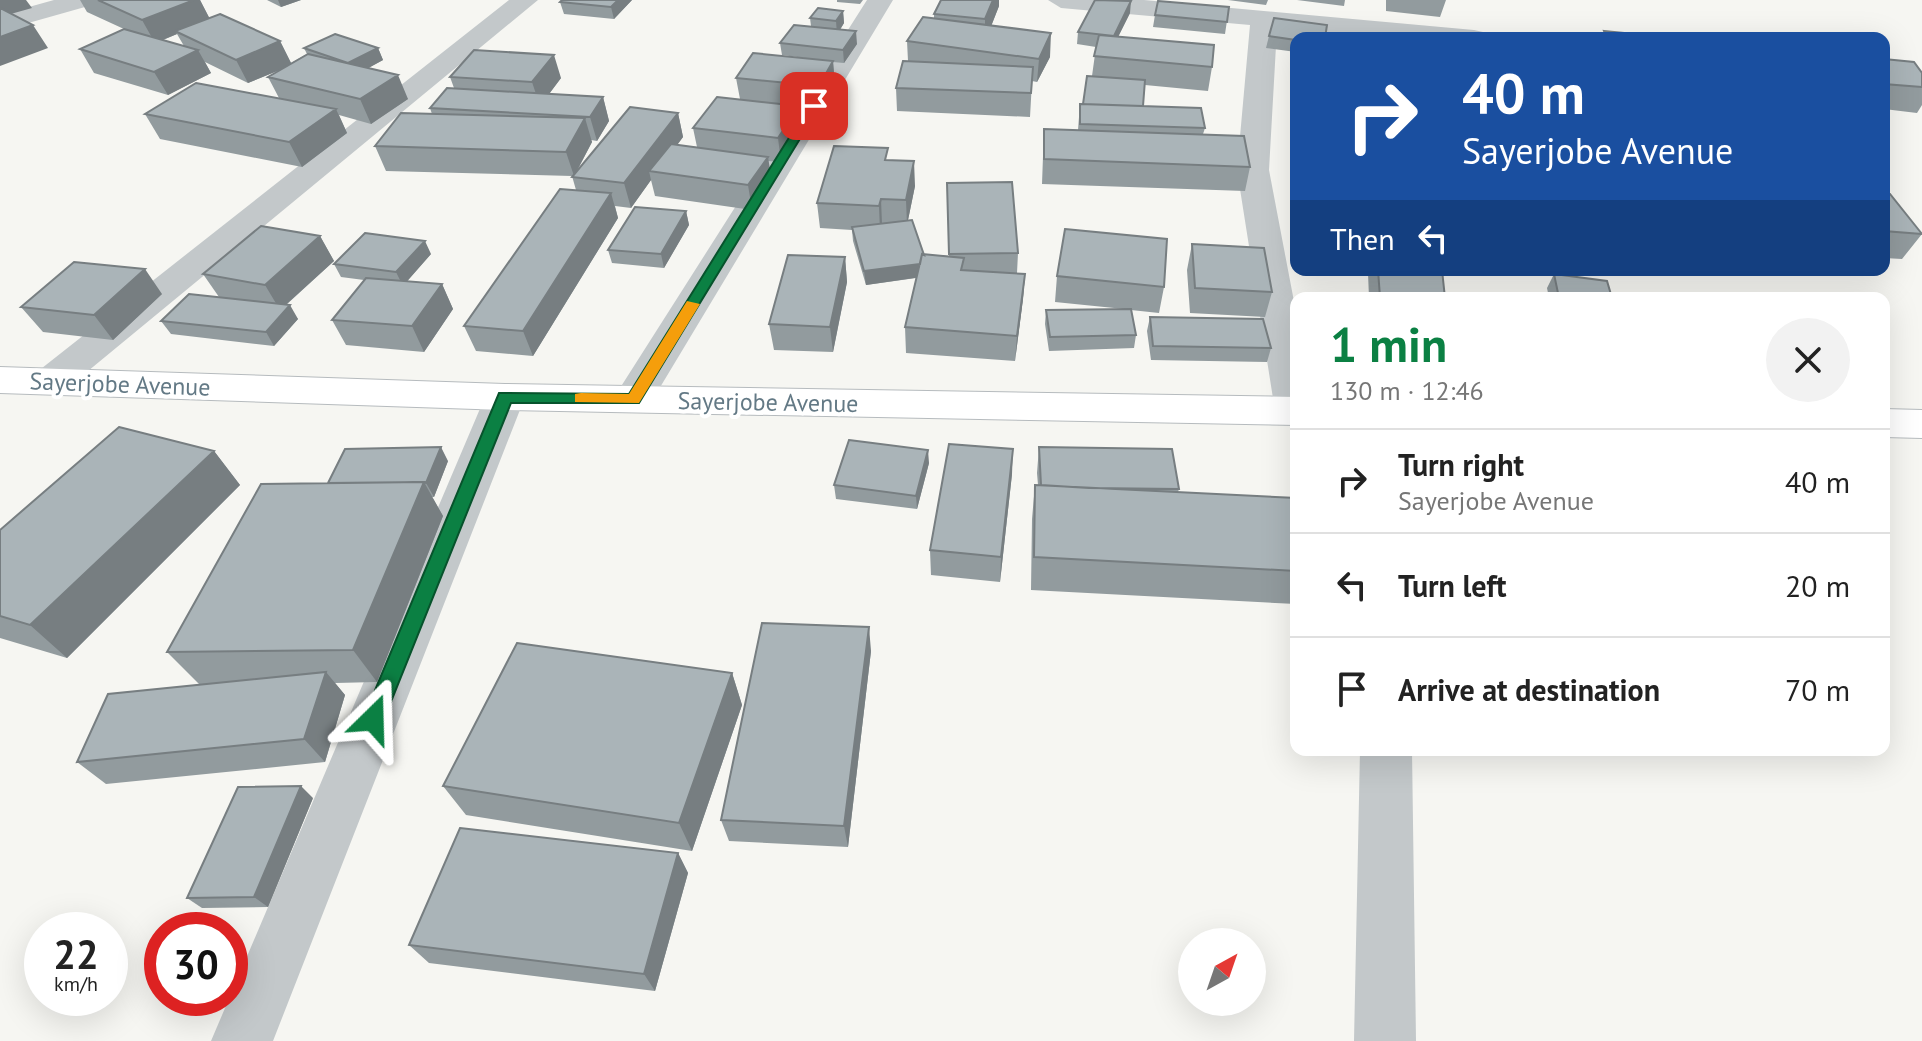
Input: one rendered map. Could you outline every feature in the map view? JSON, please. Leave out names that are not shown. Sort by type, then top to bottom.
[{"type":"main road","name":"Sayerjobe Avenue","points":[[0,380],[505,397],[1290,411]]},
{"type":"main road","points":[[1890,423],[1922,424]]},
{"type":"street","points":[[0,23],[83,0]]},
{"type":"street","points":[[51,381],[525,0]]},
{"type":"street","points":[[633,399],[880,0]]},
{"type":"street","points":[[1061,0],[1408,32]]},
{"type":"street","points":[[1264,19],[1253,170],[1290,382]]},
{"type":"street","points":[[242,1041],[505,397]]},
{"type":"street","points":[[1385,1041],[1386,756]]},
{"type":"building","points":[[98,0],[194,0],[142,20]]},
{"type":"building","points":[[618,0],[611,7],[560,2]]},
{"type":"building","points":[[941,0],[993,0],[985,19],[934,14]]},
{"type":"building","points":[[1095,0],[1131,1],[1114,36],[1078,32]]},
{"type":"building","points":[[1158,1],[1229,7],[1227,22],[1155,15]]},
{"type":"building","points":[[0,8],[33,25],[0,37]]},
{"type":"building","points":[[818,8],[843,11],[836,21],[810,18]]},
{"type":"building","points":[[220,14],[280,41],[236,60],[175,31]]},
{"type":"building","points":[[923,17],[1051,33],[1039,59],[907,41]]},
{"type":"building","points":[[1274,18],[1327,25],[1326,32],[1290,32],[1290,39],[1269,36]]},
{"type":"building","points":[[794,25],[856,31],[843,50],[780,43]]},
{"type":"building","points":[[124,29],[198,50],[154,72],[80,49]]},
{"type":"building","points":[[335,34],[378,48],[348,63],[304,48]]},
{"type":"building","points":[[1099,35],[1214,45],[1212,67],[1094,56]]},
{"type":"building","points":[[474,50],[554,55],[532,82],[450,77]]},
{"type":"building","points":[[753,53],[833,61],[819,86],[736,78]]},
{"type":"building","points":[[308,54],[398,75],[360,99],[268,77]]},
{"type":"building","points":[[1890,60],[1914,62],[1922,73],[1922,87],[1890,84]]},
{"type":"building","points":[[903,61],[1033,67],[1031,93],[896,88]]},
{"type":"building","points":[[1087,76],[1145,80],[1143,106],[1083,104]]},
{"type":"building","points":[[196,83],[336,109],[289,142],[145,114]]},
{"type":"building","points":[[447,88],[603,97],[590,117],[430,108]]},
{"type":"building","points":[[717,97],[799,106],[778,138],[693,128]]},
{"type":"building","points":[[1080,104],[1201,108],[1205,128],[1080,124]]},
{"type":"building","points":[[630,107],[678,113],[624,183],[572,177]]},
{"type":"building","points":[[401,113],[585,118],[566,152],[375,146]]},
{"type":"building","points":[[1044,129],[1244,136],[1250,167],[1044,159]]},
{"type":"building","points":[[671,144],[768,157],[748,185],[649,171]]},
{"type":"building","points":[[834,146],[888,148],[885,160],[914,161],[906,200],[881,199],[879,206],[817,203]]},
{"type":"building","points":[[1012,182],[1018,253],[949,254],[947,183]]},
{"type":"building","points":[[560,189],[611,193],[523,331],[464,326]]},
{"type":"building","points":[[1890,194],[1922,234],[1890,231]]},
{"type":"building","points":[[635,207],[686,211],[661,254],[608,250]]},
{"type":"building","points":[[912,220],[924,255],[920,264],[864,271],[852,227]]},
{"type":"building","points":[[261,226],[320,236],[265,285],[203,274]]},
{"type":"building","points":[[1065,229],[1167,239],[1164,287],[1057,276]]},
{"type":"building","points":[[365,233],[425,241],[396,272],[334,264]]},
{"type":"building","points":[[1192,244],[1264,248],[1272,292],[1195,288]]},
{"type":"building","points":[[922,254],[964,258],[961,270],[1025,274],[1017,336],[905,327]]},
{"type":"building","points":[[788,255],[845,257],[830,327],[769,324]]},
{"type":"building","points":[[74,262],[145,269],[94,315],[21,307]]},
{"type":"building","points":[[1378,276],[1443,276],[1444,292],[1380,292]]},
{"type":"building","points":[[1554,276],[1607,281],[1610,292],[1558,292]]},
{"type":"building","points":[[366,278],[442,284],[412,326],[332,320]]},
{"type":"building","points":[[189,294],[290,305],[266,332],[161,321]]},
{"type":"building","points":[[1131,309],[1136,335],[1050,337],[1046,310]]},
{"type":"building","points":[[1150,317],[1263,319],[1271,348],[1153,346]]},
{"type":"building","points":[[119,427],[214,451],[30,625],[0,616],[0,530]]},
{"type":"building","points":[[849,440],[928,450],[916,496],[834,485]]},
{"type":"building","points":[[949,444],[1013,449],[1001,557],[930,550]]},
{"type":"building","points":[[441,447],[426,483],[328,483],[345,449]]},
{"type":"building","points":[[1039,447],[1172,449],[1179,489],[1041,485]]},
{"type":"building","points":[[424,482],[353,650],[167,652],[261,484]]},
{"type":"building","points":[[1035,485],[1290,498],[1290,571],[1034,557]]},
{"type":"building","points":[[762,623],[869,627],[844,826],[721,820]]},
{"type":"building","points":[[517,643],[732,673],[679,823],[443,786]]},
{"type":"building","points":[[326,672],[304,739],[77,762],[108,694]]},
{"type":"building","points":[[301,786],[254,897],[187,898],[238,787]]},
{"type":"building","points":[[460,828],[678,853],[644,974],[409,945]]},
{"type":"slow traffic","points":[[581,398],[633,399],[692,304]]},
{"type":"route","points":[[373,719],[505,397],[633,399],[814,106]]}]
